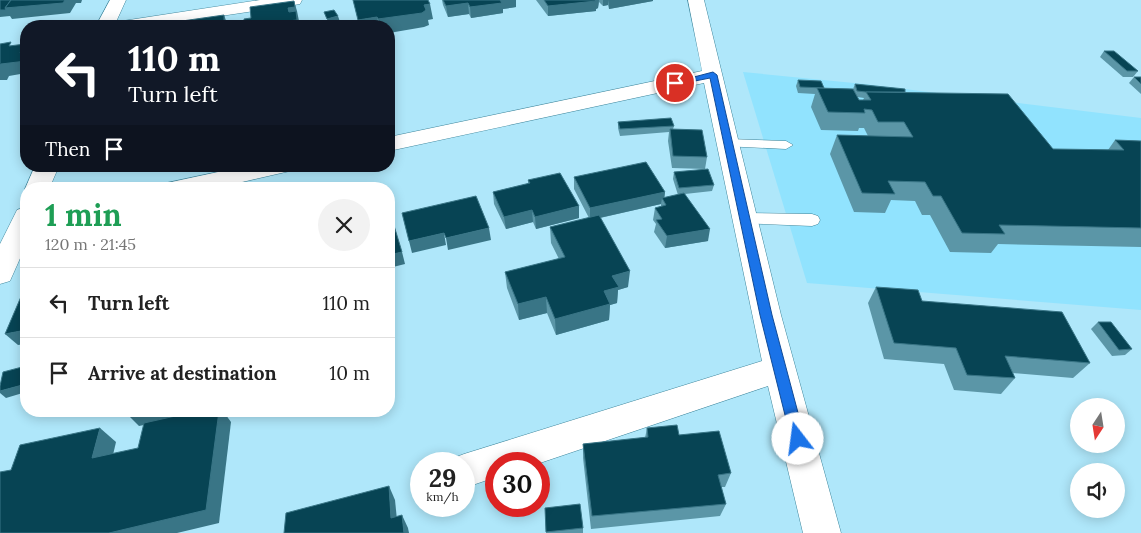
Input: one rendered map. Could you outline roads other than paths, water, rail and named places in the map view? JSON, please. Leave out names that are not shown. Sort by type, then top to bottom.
[{"type":"street","points":[[108,20],[118,0]]},
{"type":"street","points":[[161,20],[294,0]]},
{"type":"street","points":[[696,0],[744,219],[822,533]]},
{"type":"street","points":[[395,143],[713,75]]},
{"type":"street","points":[[208,182],[254,172]]},
{"type":"street","points":[[0,274],[20,232]]},
{"type":"street","points":[[475,467],[780,369]]},
{"type":"lane","points":[[728,143],[786,145]]},
{"type":"lane","points":[[744,219],[812,220]]}]
